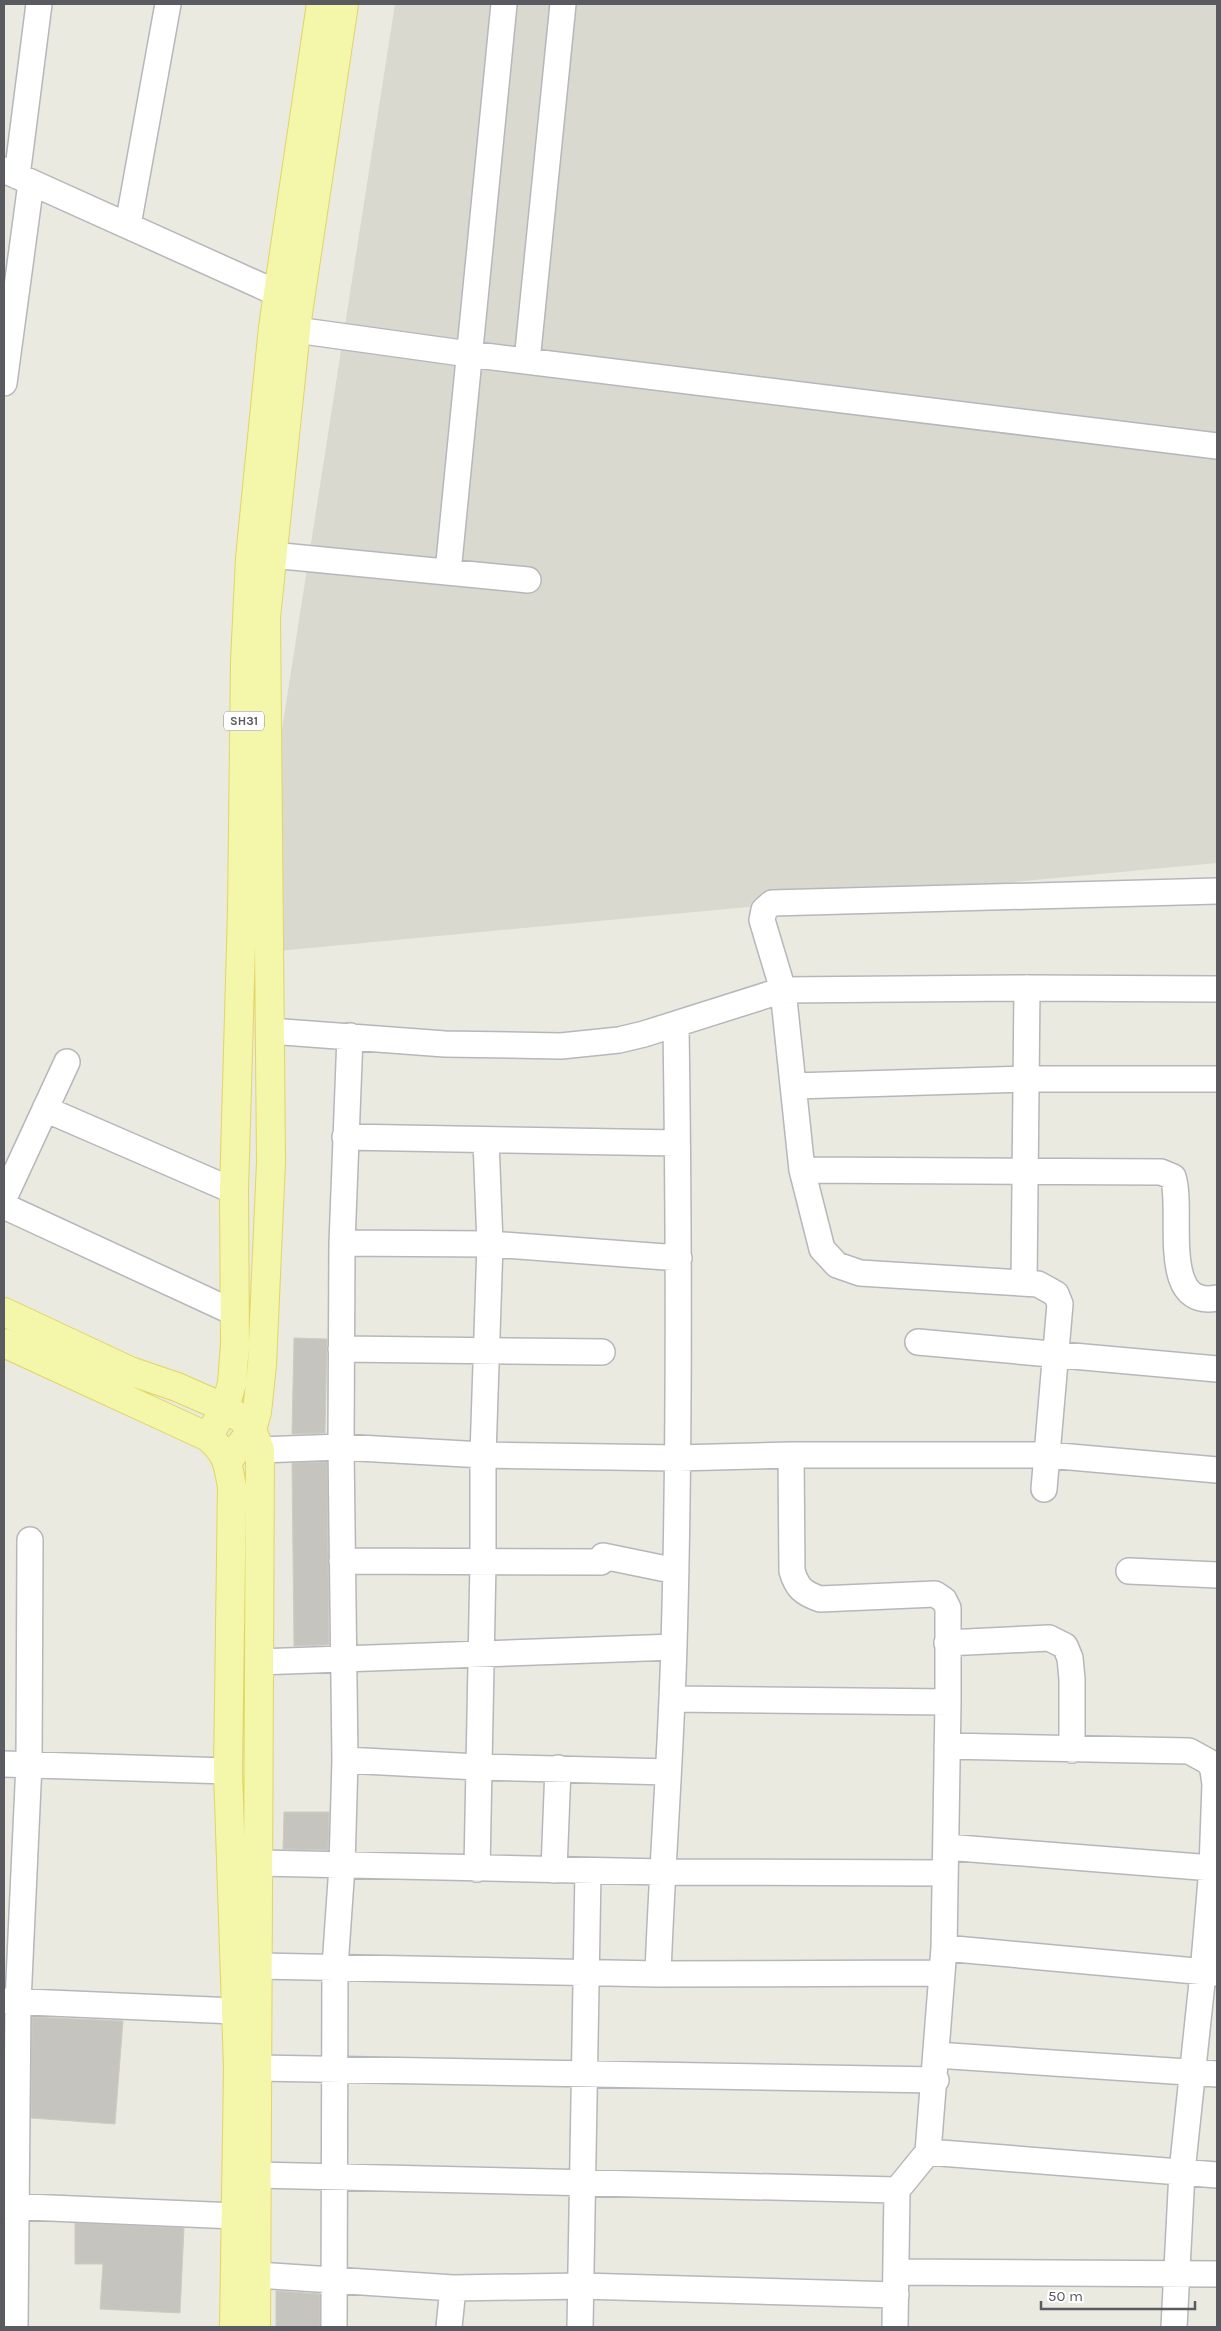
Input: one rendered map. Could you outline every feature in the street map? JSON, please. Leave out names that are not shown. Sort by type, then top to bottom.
[{"type":"main road","name":"SH31","points":[[208,1437],[225,1408],[232,1383],[235,1313],[234,1191],[242,910],[244,661],[251,549],[273,327],[321,4]]},
{"type":"main road","points":[[256,2327],[260,1864],[256,1440],[262,1365],[271,1162],[266,617],[296,330],[344,4]]},
{"type":"main road","points":[[4,1312],[130,1371],[177,1387],[225,1408],[242,1419],[256,1440]]},
{"type":"main road","points":[[4,1343],[208,1437],[221,1448],[227,1462],[232,1487],[228,1771],[238,2068],[234,2327]]},
{"type":"main road","points":[[227,1462],[256,1440]]},
{"type":"street","points":[[4,383],[17,176],[39,4]]},
{"type":"street","points":[[128,225],[168,4]]},
{"type":"street","points":[[448,572],[504,4]]},
{"type":"street","points":[[526,361],[563,4]]},
{"type":"street","points":[[17,176],[279,294]]},
{"type":"street","points":[[296,330],[469,354],[1217,446]]},
{"type":"street","points":[[272,554],[528,580]]},
{"type":"street","points":[[1044,1489],[1057,1354],[1060,1304],[1056,1294],[1038,1284],[860,1273],[837,1265],[822,1249],[802,1170],[794,1086],[778,992],[762,920],[764,910],[772,903],[1217,891]]},
{"type":"street","points":[[270,1031],[445,1044],[561,1046],[619,1040],[676,1025],[778,992],[1027,988],[1217,989]]},
{"type":"street","points":[[1024,1283],[1027,988]]},
{"type":"street","points":[[658,1974],[672,1699],[676,1571],[680,1258],[676,1025]]},
{"type":"street","points":[[334,2327],[335,1967],[342,1866],[345,1760],[341,1447],[342,1243],[350,1036]]},
{"type":"street","points":[[4,1198],[67,1062]]},
{"type":"street","points":[[794,1086],[1027,1079],[1217,1079]]},
{"type":"street","points":[[45,1109],[234,1191]]},
{"type":"street","points":[[345,1137],[677,1143]]},
{"type":"street","points":[[477,1869],[477,1767],[483,1562],[485,1352],[490,1244],[486,1140]]},
{"type":"street","points":[[802,1170],[1161,1172],[1173,1177],[1178,1190],[1177,1263],[1182,1284],[1190,1294],[1209,1299],[1217,1298]]},
{"type":"street","points":[[4,1206],[235,1313]]},
{"type":"street","points":[[342,1243],[490,1244],[680,1258]]},
{"type":"street","points":[[918,1342],[1217,1369]]},
{"type":"street","points":[[341,1349],[602,1352]]},
{"type":"street","points":[[256,1440],[483,1455],[677,1458],[791,1455],[1048,1456],[1217,1470]]},
{"type":"street","points":[[791,1455],[792,1570],[795,1583],[804,1593],[820,1599],[935,1594],[944,1600],[948,1608],[944,1948],[936,2055],[936,2080],[928,2152],[897,2190],[896,2327]]},
{"type":"street","points":[[15,2327],[10,2206],[11,2001],[29,1764],[30,1540]]},
{"type":"street","points":[[342,1561],[483,1562],[602,1559],[676,1571]]},
{"type":"street","points":[[1129,1571],[1217,1575]]},
{"type":"street","points":[[947,1643],[1049,1638],[1065,1646],[1070,1658],[1072,1679],[1072,1750]]},
{"type":"street","points":[[258,1662],[674,1647]]},
{"type":"street","points":[[672,1699],[948,1702]]},
{"type":"street","points":[[947,1746],[1189,1751],[1209,1762],[1214,1770],[1210,1973],[1205,2073],[1182,2172],[1174,2327]]},
{"type":"street","points":[[345,1760],[477,1767],[668,1772]]},
{"type":"street","points":[[4,1764],[228,1771]]},
{"type":"street","points":[[554,1870],[558,1768]]},
{"type":"street","points":[[946,1847],[1212,1868]]},
{"type":"street","points":[[260,1864],[662,1872],[945,1873]]},
{"type":"street","points":[[580,2327],[588,1871]]},
{"type":"street","points":[[944,1948],[1210,1973]]},
{"type":"street","points":[[259,1966],[585,1971],[658,1974],[942,1973]]},
{"type":"street","points":[[11,2001],[235,2011]]},
{"type":"street","points":[[936,2055],[1205,2073]]},
{"type":"street","points":[[258,2068],[936,2080]]},
{"type":"street","points":[[928,2152],[1217,2175]]},
{"type":"street","points":[[257,2175],[582,2181],[897,2190]]},
{"type":"street","points":[[10,2206],[235,2216]]},
{"type":"street","points":[[257,2275],[453,2288],[896,2284],[1217,2274]]},
{"type":"street","points":[[449,2327],[453,2288]]},
{"type":"shaded area","points":[[395,4],[1217,4],[1217,863],[247,954]]},
{"type":"building","points":[[294,1338],[327,1339],[325,1433],[292,1434]]},
{"type":"building","points":[[327,1462],[329,1645],[294,1646],[292,1463]]},
{"type":"building","points":[[284,1812],[329,1812],[328,1850],[283,1849]]},
{"type":"building","points":[[32,2017],[123,2021],[115,2124],[31,2118]]},
{"type":"building","points":[[75,2223],[184,2228],[180,2313],[100,2309],[103,2264],[75,2264]]},
{"type":"building","points":[[276,2291],[320,2294],[320,2327],[276,2327]]}]
